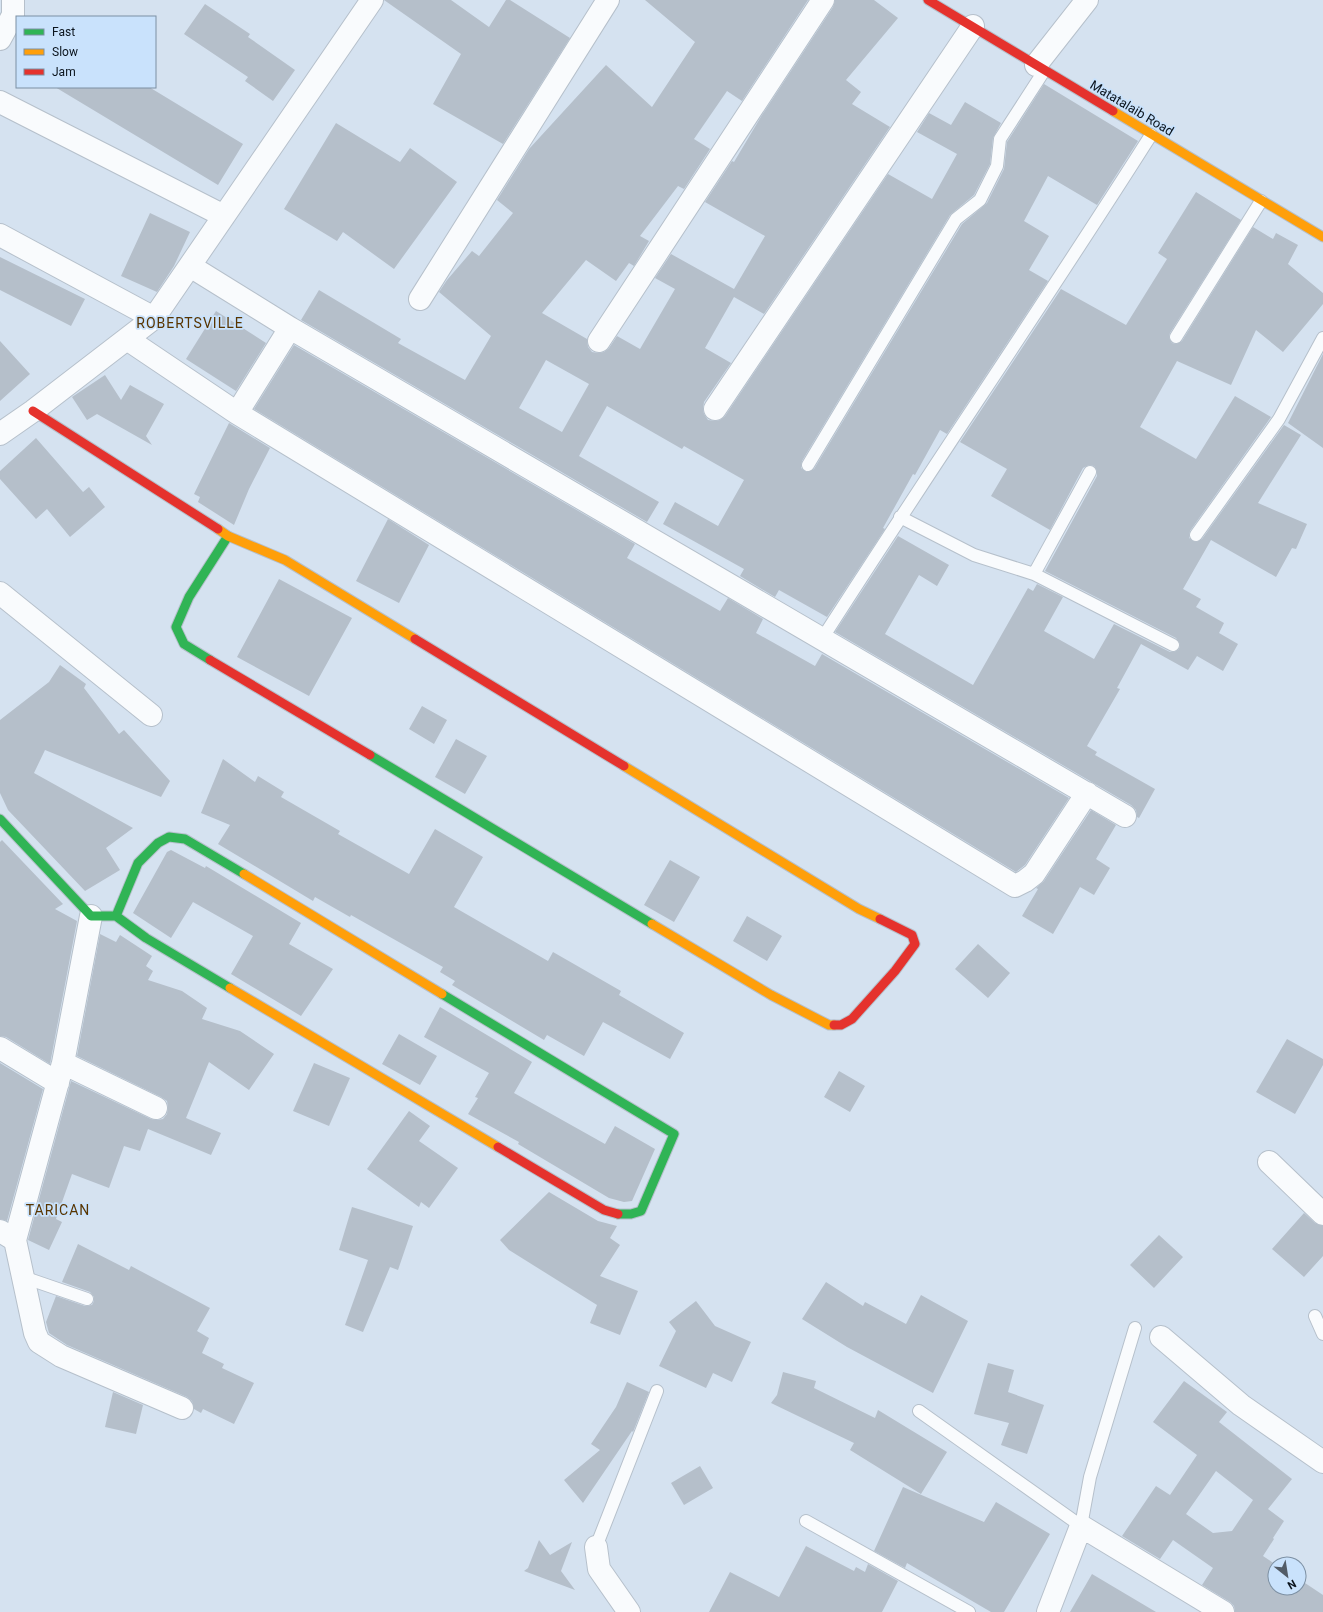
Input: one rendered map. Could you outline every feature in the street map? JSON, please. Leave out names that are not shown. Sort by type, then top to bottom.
[{"type":"street","points":[[0,39],[13,15],[13,0]]},
{"type":"street","points":[[0,434],[33,412],[154,318],[372,0]]},
{"type":"street","points":[[420,299],[608,0]]},
{"type":"street","points":[[598,341],[823,0]]},
{"type":"street","name":"Matatalaib Road","points":[[928,0],[1323,237]]},
{"type":"street","points":[[1040,68],[1087,0]]},
{"type":"street","points":[[715,409],[973,26]]},
{"type":"street","points":[[0,102],[224,216]]},
{"type":"street","points":[[0,235],[154,318]]},
{"type":"street","points":[[190,266],[290,328],[1125,816]]},
{"type":"street","points":[[237,414],[290,328]]},
{"type":"street","points":[[127,339],[237,414],[1015,886],[1025,882],[1034,874],[1087,793]]},
{"type":"street","points":[[33,412],[228,536],[285,560],[859,909],[912,934],[915,944],[895,971],[852,1019],[841,1025],[829,1025],[771,995],[184,644],[176,627],[189,597],[228,536]]},
{"type":"street","points":[[0,593],[151,715]]},
{"type":"street","points":[[0,819],[91,916],[116,916],[146,938],[604,1210],[624,1216],[633,1215],[640,1211],[674,1134],[185,839],[169,837],[158,843],[138,864],[116,916]]},
{"type":"street","points":[[91,916],[60,1073],[8,1236],[23,1277],[35,1333],[39,1342],[61,1356],[182,1408]]},
{"type":"street","points":[[0,1048],[60,1073],[156,1108]]},
{"type":"street","points":[[1269,1162],[1323,1214]]},
{"type":"street","points":[[1161,1337],[1241,1405],[1323,1462]]},
{"type":"street","points":[[1048,1612],[1081,1526],[1223,1612]]},
{"type":"street","points":[[596,1547],[599,1569],[629,1612]]},
{"type":"lane","points":[[808,465],[956,219],[980,200],[997,166],[1000,139],[1040,68]]},
{"type":"lane","points":[[822,639],[900,517],[1093,227],[1151,135]]},
{"type":"lane","points":[[1176,337],[1261,201]]},
{"type":"lane","points":[[1196,535],[1279,419],[1323,338]]},
{"type":"lane","points":[[1034,574],[1090,472]]},
{"type":"lane","points":[[900,517],[974,555],[1034,574],[1173,645]]},
{"type":"lane","points":[[23,1277],[88,1299]]},
{"type":"lane","points":[[1315,1316],[1323,1334]]},
{"type":"lane","points":[[919,1411],[1081,1526],[1090,1477],[1135,1328]]},
{"type":"lane","points":[[596,1547],[657,1391]]},
{"type":"lane","points":[[806,1521],[969,1612]]},
{"type":"building","points":[[384,0],[451,0],[489,27],[506,0],[510,0],[570,38],[503,144],[433,104],[461,54]]},
{"type":"building","points":[[645,0],[808,0],[742,101],[727,91],[694,139],[710,149],[684,189],[678,186],[640,236],[649,241],[634,266],[629,263],[616,281],[586,260],[542,313],[587,339],[588,347],[592,352],[604,352],[609,348],[617,336],[640,349],[675,289],[655,278],[671,254],[734,289],[765,236],[705,202],[732,161],[734,162],[762,115],[833,7],[835,0],[874,0],[898,18],[846,80],[861,92],[852,104],[890,127],[764,314],[734,297],[705,348],[731,363],[704,402],[704,414],[708,420],[720,420],[725,416],[888,174],[932,199],[957,154],[917,132],[929,113],[951,125],[965,102],[1001,123],[993,138],[990,164],[974,195],[950,215],[802,461],[801,468],[807,472],[814,469],[962,224],[987,203],[1004,169],[1007,142],[1044,84],[1138,141],[1097,205],[1048,176],[1024,221],[1049,236],[1029,270],[1048,281],[947,434],[940,430],[915,475],[913,474],[883,528],[885,529],[827,617],[779,590],[775,597],[740,576],[744,569],[663,524],[675,502],[718,526],[744,480],[684,446],[682,449],[607,406],[579,456],[659,502],[647,522],[301,320],[319,290],[401,339],[398,343],[465,380],[491,336],[439,292],[447,280],[472,251],[479,256],[513,213],[497,200],[529,149],[606,65],[652,107],[695,42]],"holes":[[[546,360],[589,384],[562,432],[519,408]]]},
{"type":"building","points":[[205,4],[250,34],[248,37],[295,70],[273,101],[245,81],[248,77],[184,34]]},
{"type":"building","points":[[57,88],[151,88],[243,144],[218,185]]},
{"type":"building","points":[[336,123],[400,162],[410,148],[457,182],[394,269],[343,232],[337,241],[284,209]]},
{"type":"building","points":[[1196,192],[1241,220],[1170,333],[1169,337],[1172,343],[1176,344],[1182,341],[1253,227],[1273,239],[1276,233],[1298,245],[1288,264],[1323,293],[1323,304],[1283,352],[1256,330],[1231,385],[1177,361],[1140,427],[1196,459],[1235,396],[1271,417],[1190,531],[1189,538],[1196,542],[1202,539],[1284,425],[1301,435],[1258,503],[1307,524],[1296,549],[1292,548],[1276,577],[1211,540],[1183,589],[1201,599],[1196,607],[1224,623],[1219,633],[1238,644],[1223,671],[1197,656],[1188,670],[1141,644],[1117,688],[1120,689],[1087,746],[1097,752],[1095,755],[1155,789],[1139,818],[1137,817],[1136,810],[1131,805],[835,632],[898,536],[949,565],[937,586],[919,575],[885,634],[973,685],[1028,588],[1033,591],[1037,584],[1063,597],[1044,631],[1094,659],[1114,624],[1170,652],[1174,652],[1179,649],[1180,644],[1176,638],[1045,571],[1097,476],[1097,471],[1094,466],[1089,465],[1083,468],[1050,530],[991,496],[1007,469],[960,442],[1061,289],[1126,325],[1167,259],[1158,253]]},
{"type":"building","points":[[150,213],[190,232],[174,266],[157,292],[121,276]]},
{"type":"building","points":[[0,257],[85,299],[71,326],[0,290]]},
{"type":"building","points":[[216,311],[266,343],[236,391],[186,359]]},
{"type":"building","points":[[0,341],[30,374],[0,401]]},
{"type":"building","points":[[294,345],[635,544],[627,558],[720,611],[728,598],[763,619],[756,633],[815,666],[822,654],[1069,798],[1025,865],[1016,872],[254,409]]},
{"type":"building","points":[[1323,354],[1323,448],[1288,423]]},
{"type":"building","points":[[105,375],[121,400],[130,385],[164,404],[146,436],[152,445],[97,414],[87,420],[72,397]]},
{"type":"building","points":[[229,423],[270,448],[249,489],[234,525],[198,502],[200,497],[194,494]]},
{"type":"building","points":[[36,438],[83,492],[89,487],[105,507],[70,537],[47,509],[36,519],[0,479],[0,471]]},
{"type":"building","points":[[388,519],[429,545],[399,603],[356,581]]},
{"type":"building","points":[[279,579],[352,618],[309,696],[237,657]]},
{"type":"building","points":[[60,665],[86,684],[84,688],[119,734],[124,730],[170,781],[161,797],[45,750],[34,773],[133,828],[106,848],[120,870],[85,891],[8,810],[0,793],[0,720],[49,682]]},
{"type":"building","points":[[422,706],[447,720],[434,744],[409,729]]},
{"type":"building","points":[[456,739],[487,756],[465,794],[435,777]]},
{"type":"building","points":[[223,759],[255,782],[258,776],[284,792],[281,797],[340,831],[338,834],[409,874],[435,829],[483,857],[454,907],[548,961],[553,952],[621,991],[619,995],[684,1033],[670,1059],[603,1022],[584,1056],[547,1035],[544,1040],[452,985],[455,981],[440,972],[443,967],[351,915],[350,917],[315,897],[313,901],[218,844],[230,825],[201,813]]},
{"type":"building","points":[[1091,810],[1116,825],[1096,859],[1110,868],[1094,895],[1080,887],[1053,934],[1022,916],[1038,889],[1036,888],[1044,881]]},
{"type":"building","points":[[2,840],[63,904],[55,909],[77,921],[50,1064],[6,1037],[0,1036],[0,842]]},
{"type":"building","points":[[171,850],[205,868],[206,866],[301,923],[289,944],[333,969],[301,1016],[231,974],[253,936],[193,902],[171,938],[133,913],[167,852]]},
{"type":"building","points":[[670,860],[700,877],[674,922],[644,905]]},
{"type":"building","points":[[747,916],[782,936],[767,961],[733,941]]},
{"type":"building","points":[[100,934],[116,942],[120,935],[152,956],[146,966],[153,971],[148,980],[182,991],[207,1008],[202,1019],[240,1031],[274,1054],[249,1090],[209,1062],[186,1118],[221,1133],[211,1155],[148,1129],[140,1151],[124,1146],[109,1188],[72,1174],[56,1219],[62,1222],[49,1250],[28,1240],[71,1081],[151,1119],[163,1119],[167,1114],[167,1101],[161,1097],[77,1056]]},
{"type":"building","points":[[978,944],[1010,973],[988,998],[955,969]]},
{"type":"building","points":[[440,1007],[532,1062],[514,1093],[605,1144],[615,1126],[655,1149],[632,1201],[624,1202],[609,1198],[518,1144],[519,1142],[468,1114],[478,1098],[475,1097],[489,1073],[424,1037]]},
{"type":"building","points":[[399,1034],[437,1056],[420,1085],[382,1064]]},
{"type":"building","points":[[1287,1039],[1323,1059],[1323,1065],[1295,1114],[1256,1092]]},
{"type":"building","points":[[0,1063],[43,1089],[7,1221],[0,1219]]},
{"type":"building","points":[[314,1063],[350,1078],[329,1126],[293,1111]]},
{"type":"building","points":[[839,1071],[865,1086],[850,1112],[824,1097]]},
{"type":"building","points":[[409,1111],[430,1126],[419,1141],[458,1168],[429,1208],[421,1202],[419,1207],[367,1169]]},
{"type":"building","points":[[549,1192],[598,1221],[617,1226],[610,1238],[620,1245],[600,1276],[638,1291],[620,1335],[590,1323],[597,1305],[509,1250],[500,1240]]},
{"type":"building","points":[[352,1207],[413,1226],[398,1270],[390,1267],[363,1332],[345,1325],[368,1260],[339,1250]]},
{"type":"building","points":[[1304,1213],[1315,1223],[1323,1226],[1323,1256],[1304,1277],[1272,1249]]},
{"type":"building","points":[[1159,1235],[1183,1257],[1154,1288],[1130,1265]]},
{"type":"building","points":[[78,1244],[129,1270],[131,1266],[210,1308],[197,1331],[209,1338],[202,1353],[224,1364],[222,1368],[254,1383],[234,1424],[203,1409],[201,1413],[194,1409],[192,1401],[187,1397],[67,1345],[49,1333],[46,1322],[56,1296],[85,1306],[92,1305],[94,1301],[94,1297],[90,1292],[62,1282]]},
{"type":"building","points":[[826,1282],[863,1306],[865,1302],[906,1324],[921,1295],[968,1321],[933,1393],[847,1347],[802,1319]]},
{"type":"building","points":[[696,1301],[715,1326],[751,1342],[732,1382],[713,1373],[706,1388],[659,1366],[676,1331],[669,1322]]},
{"type":"building","points":[[988,1363],[1014,1370],[1008,1392],[1044,1405],[1027,1454],[1001,1445],[1009,1423],[974,1414]]},
{"type":"building","points":[[783,1372],[816,1381],[814,1388],[875,1418],[878,1410],[947,1452],[921,1494],[850,1450],[854,1443],[771,1403],[777,1395]]},
{"type":"building","points":[[1184,1381],[1227,1412],[1219,1422],[1292,1479],[1268,1509],[1284,1521],[1263,1556],[1267,1559],[1267,1596],[1307,1596],[1307,1584],[1323,1595],[1323,1612],[1235,1612],[1234,1606],[1230,1602],[1202,1585],[1213,1568],[1173,1540],[1160,1559],[1122,1536],[1156,1486],[1170,1495],[1197,1455],[1153,1422]],"holes":[[[1216,1471],[1253,1500],[1232,1531],[1213,1533],[1186,1514]]]},
{"type":"building","points":[[627,1382],[649,1392],[633,1432],[632,1431],[583,1503],[564,1480],[600,1450],[591,1444],[616,1407]]},
{"type":"building","points":[[113,1392],[143,1405],[136,1434],[105,1427]]},
{"type":"building","points":[[700,1466],[713,1488],[684,1505],[671,1483]]},
{"type":"building","points":[[903,1487],[984,1522],[996,1502],[1050,1534],[1004,1612],[991,1612],[907,1563],[905,1568],[874,1551]]},
{"type":"building","points":[[539,1540],[550,1555],[572,1542],[561,1571],[575,1590],[524,1571],[528,1568]]},
{"type":"building","points":[[806,1546],[854,1571],[856,1567],[865,1572],[868,1564],[898,1581],[882,1612],[709,1612],[730,1572],[779,1597]]},
{"type":"building","points":[[1092,1574],[1156,1612],[1070,1612]]},
{"type":"traffic: fast","points":[[210,660],[184,644],[176,627],[189,597],[228,536]]},
{"type":"traffic: fast","points":[[370,755],[652,924]]},
{"type":"traffic: fast","points":[[0,819],[91,916],[116,916],[146,938],[230,988]]},
{"type":"traffic: fast","points":[[116,916],[138,863],[158,843],[169,837],[185,839],[244,874]]},
{"type":"traffic: fast","points":[[442,994],[674,1134],[641,1211],[631,1214],[618,1214]]},
{"type":"traffic: slow","points":[[1113,111],[1323,237]]},
{"type":"traffic: slow","points":[[218,529],[228,536],[285,560],[415,639]]},
{"type":"traffic: slow","points":[[624,766],[859,909],[880,919]]},
{"type":"traffic: slow","points":[[244,874],[442,994]]},
{"type":"traffic: slow","points":[[652,924],[771,995],[829,1025],[834,1025]]},
{"type":"traffic: slow","points":[[230,988],[498,1147]]},
{"type":"traffic: jam","points":[[928,0],[1113,111]]},
{"type":"traffic: jam","points":[[33,411],[218,529]]},
{"type":"traffic: jam","points":[[415,639],[624,766]]},
{"type":"traffic: jam","points":[[210,660],[370,755]]},
{"type":"traffic: jam","points":[[834,1025],[841,1025],[852,1019],[895,971],[915,944],[912,935],[880,919]]},
{"type":"traffic: jam","points":[[498,1147],[604,1210],[618,1214]]},
{"type":"district","name":"ROBERTSVILLE","points":[[190,323]]},
{"type":"district","name":"TARICAN","points":[[58,1210]]}]
